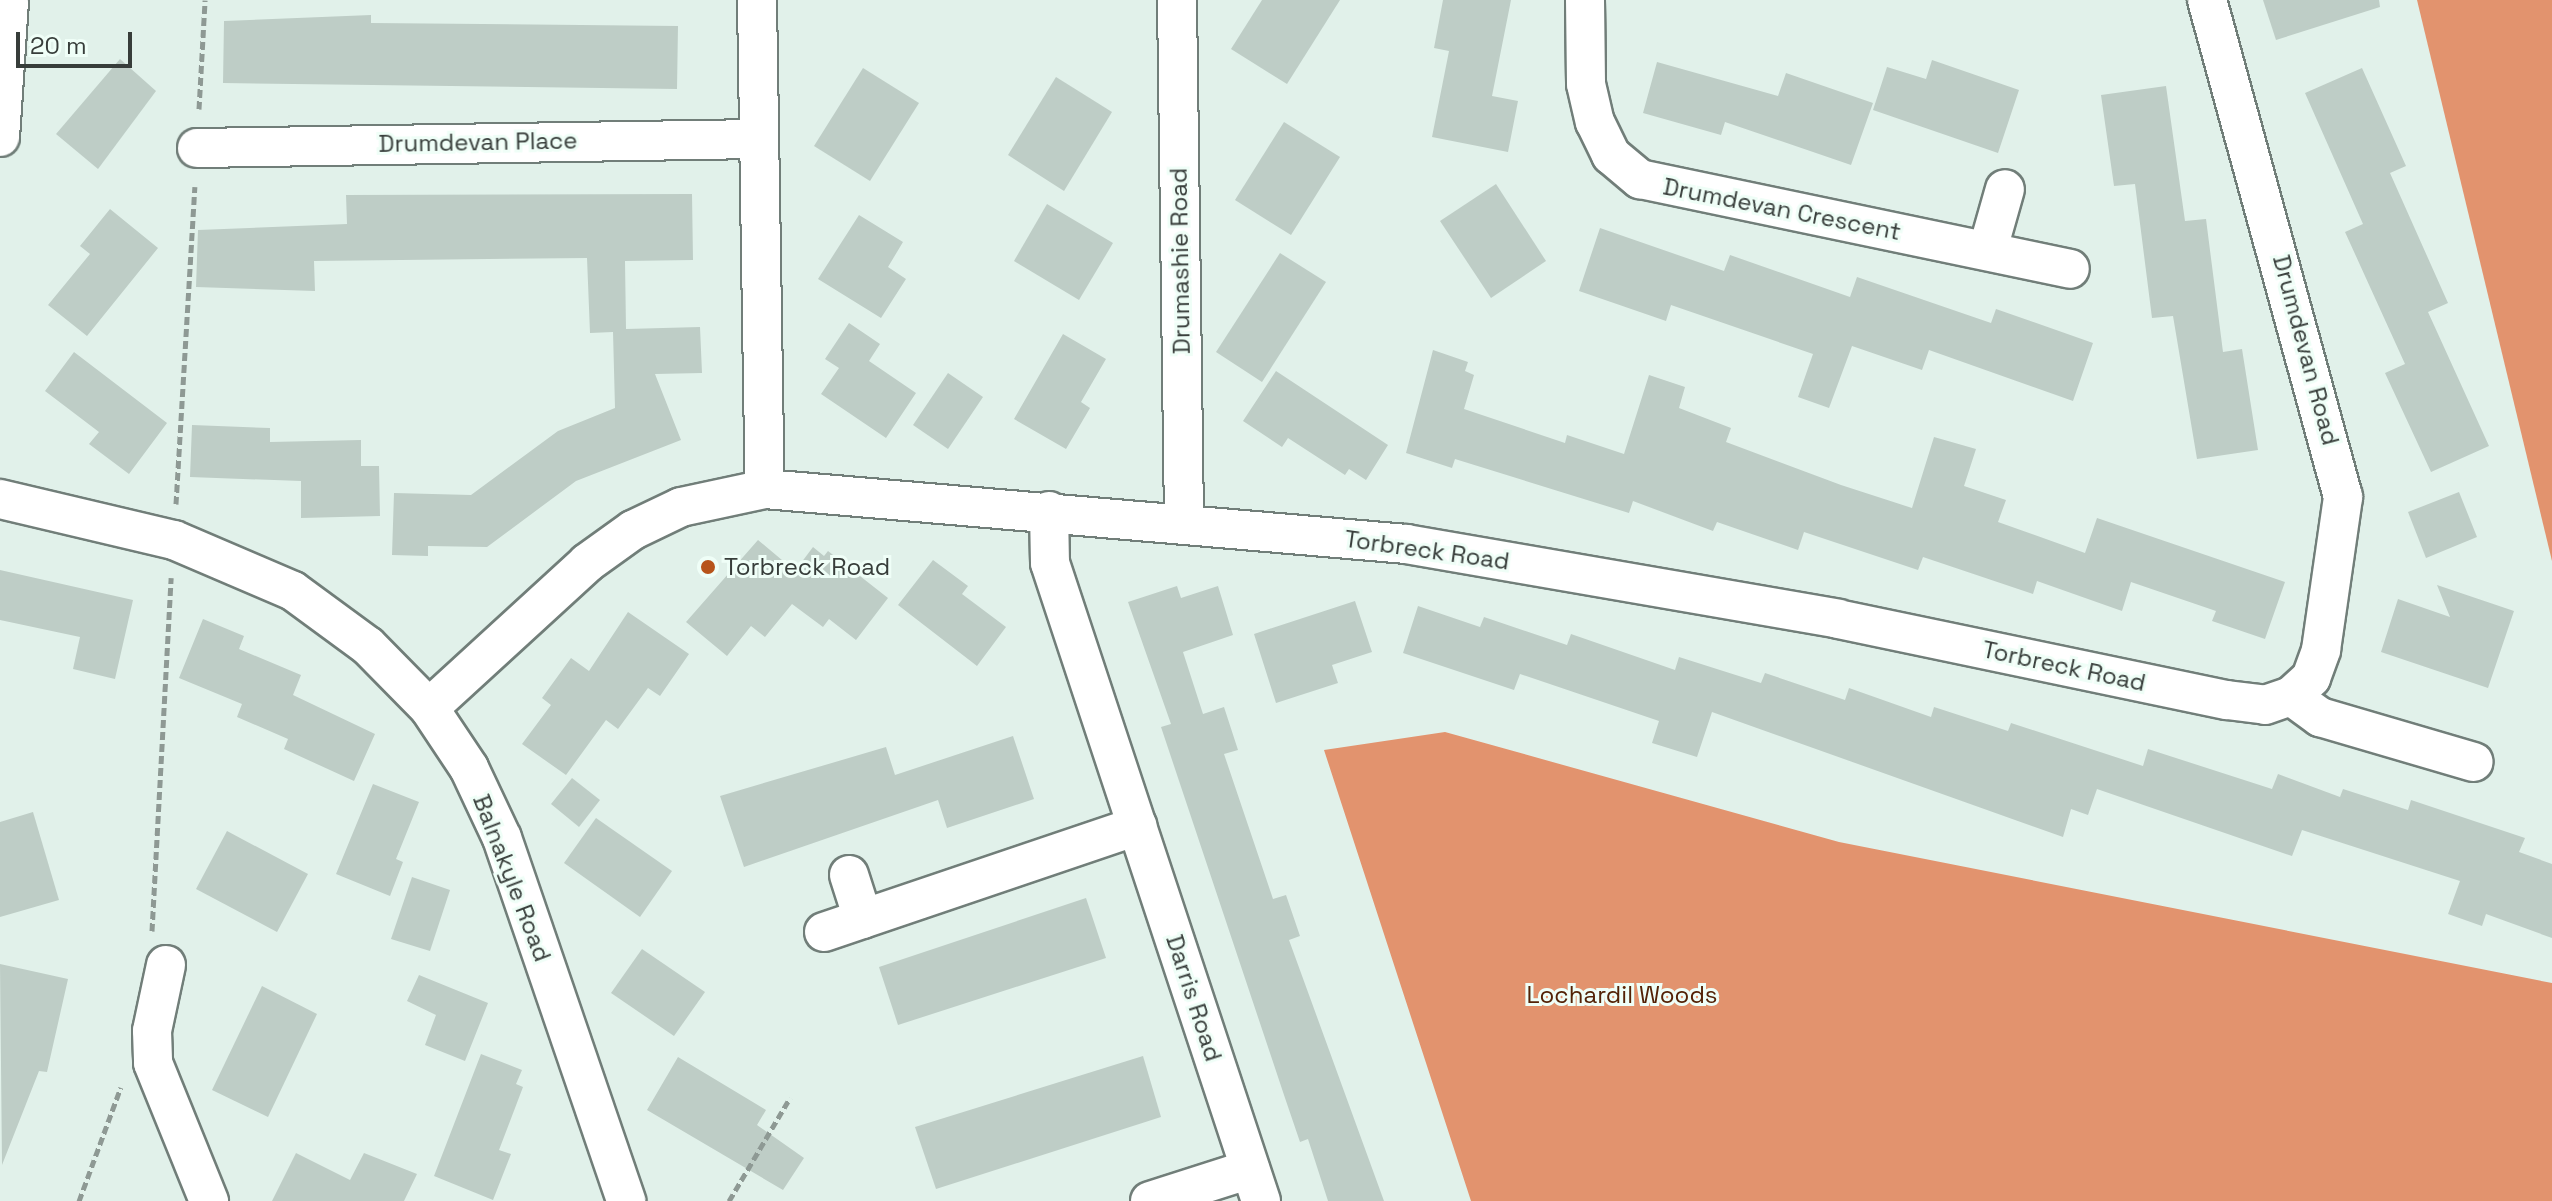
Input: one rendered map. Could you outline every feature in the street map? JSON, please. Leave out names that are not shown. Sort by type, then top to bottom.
[{"type":"street","points":[[0,137],[9,0]]},
{"type":"street","points":[[757,0],[765,489]]},
{"type":"street","name":"Drumashie Road","points":[[1177,0],[1184,522]]},
{"type":"street","name":"Drumdevan Crescent","points":[[1585,0],[1586,84],[1595,122],[1611,155],[1640,179],[1988,249],[2070,269]]},
{"type":"street","name":"Drumdevan Road","points":[[2207,0],[2343,497],[2321,650],[2311,678],[2291,696]]},
{"type":"street","name":"Drumdevan Place","points":[[197,148],[759,139]]},
{"type":"street","points":[[1988,249],[2005,189]]},
{"type":"street","name":"Torbreck Road","points":[[429,708],[587,563],[633,530],[681,507],[765,489],[1184,522],[1437,549],[1838,619],[2227,700],[2265,705],[2291,696]]},
{"type":"street","name":"Balnakyle Road","points":[[0,499],[174,540],[293,591],[368,646],[429,708],[469,768],[502,838],[626,1201]]},
{"type":"street","name":"Darris Road","points":[[1049,511],[1050,563],[1256,1185],[1150,1201]]},
{"type":"street","points":[[2291,696],[2320,717],[2474,762]]},
{"type":"street","points":[[824,932],[1138,826]]},
{"type":"street","points":[[849,875],[863,919]]},
{"type":"street","points":[[166,965],[152,1031],[153,1063],[209,1201]]},
{"type":"path","points":[[166,965],[150,925],[205,0]]},
{"type":"path","points":[[729,1201],[790,1098]]},
{"type":"green space","points":[[2417,0],[2552,0],[2552,561]]},
{"type":"green space","name":"Lochardil Woods","points":[[1445,732],[1839,842],[2552,983],[2552,1201],[1471,1201],[1324,750]]},
{"type":"building","points":[[1262,0],[1340,0],[1287,84],[1231,49]]},
{"type":"building","points":[[1443,0],[1511,0],[1492,96],[1518,101],[1508,152],[1432,137],[1449,51],[1434,48]]},
{"type":"building","points":[[2263,0],[2379,0],[2380,7],[2276,40]]},
{"type":"building","points":[[371,15],[371,23],[678,26],[677,89],[223,83],[224,21]]},
{"type":"building","points":[[120,59],[156,91],[98,169],[56,134]]},
{"type":"building","points":[[1932,60],[2019,90],[1998,153],[1873,110],[1887,67],[1926,79]]},
{"type":"building","points":[[1657,62],[1778,96],[1786,73],[1873,103],[1851,165],[1725,122],[1721,135],[1643,113]]},
{"type":"building","points":[[863,68],[919,103],[870,181],[814,146]]},
{"type":"building","points":[[2362,68],[2406,166],[2390,173],[2448,303],[2428,312],[2489,446],[2431,472],[2385,373],[2405,364],[2345,232],[2363,224],[2305,93]]},
{"type":"building","points":[[1056,77],[1112,112],[1064,191],[1008,155]]},
{"type":"building","points":[[2166,86],[2185,221],[2206,219],[2223,352],[2242,349],[2258,450],[2197,459],[2173,316],[2152,318],[2135,184],[2114,186],[2101,95]]},
{"type":"building","points":[[1284,122],[1340,157],[1291,235],[1235,200]]},
{"type":"building","points":[[1496,184],[1546,261],[1491,298],[1440,221]]},
{"type":"building","points":[[692,194],[693,260],[625,261],[626,329],[700,327],[702,373],[655,374],[681,440],[576,481],[487,547],[428,546],[428,556],[392,555],[394,493],[471,495],[558,431],[615,408],[613,332],[590,333],[587,258],[314,261],[315,291],[196,287],[198,230],[347,224],[346,195]]},
{"type":"building","points":[[1047,204],[1113,243],[1079,300],[1014,261]]},
{"type":"building","points":[[110,209],[158,248],[87,336],[48,305],[90,254],[80,246]]},
{"type":"building","points":[[859,215],[903,242],[888,267],[906,279],[881,318],[818,279]]},
{"type":"building","points":[[1600,228],[1724,271],[1730,255],[1850,297],[1857,277],[1991,323],[1996,309],[2093,343],[2073,401],[1929,350],[1922,370],[1852,346],[1829,408],[1798,397],[1813,354],[1671,305],[1666,321],[1579,291]]},
{"type":"building","points":[[1280,253],[1326,282],[1262,382],[1216,352]]},
{"type":"building","points":[[849,323],[880,344],[869,361],[916,393],[886,438],[821,394],[839,368],[825,359]]},
{"type":"building","points":[[1063,334],[1106,359],[1081,402],[1090,408],[1066,449],[1014,419]]},
{"type":"building","points":[[1433,350],[1468,362],[1465,371],[1474,375],[1464,409],[1565,443],[1567,435],[1624,454],[1649,375],[1685,387],[1679,408],[1731,428],[1726,442],[1841,485],[1912,508],[1934,437],[1976,449],[1964,486],[2006,500],[1998,522],[2085,553],[2097,518],[2285,582],[2265,639],[2212,621],[2216,611],[2131,582],[2122,611],[2037,581],[2033,594],[1923,557],[1918,570],[1804,532],[1798,550],[1717,522],[1713,531],[1633,501],[1629,513],[1455,459],[1452,468],[1406,453]]},
{"type":"building","points":[[74,352],[167,423],[129,474],[89,444],[99,432],[45,391]]},
{"type":"building","points":[[1276,371],[1388,445],[1366,480],[1349,469],[1345,475],[1288,438],[1282,447],[1243,421]]},
{"type":"building","points":[[948,373],[983,397],[948,449],[913,425]]},
{"type":"building","points":[[192,425],[270,428],[270,442],[361,440],[361,466],[379,466],[380,516],[301,518],[301,481],[190,477]]},
{"type":"building","points":[[2459,492],[2477,537],[2426,558],[2408,512]]},
{"type":"building","points":[[758,540],[795,571],[813,547],[824,556],[828,551],[888,598],[856,640],[829,619],[823,627],[792,604],[765,637],[751,626],[727,656],[686,622]]},
{"type":"building","points":[[933,560],[968,586],[962,594],[1006,627],[977,666],[898,605]]},
{"type":"building","points":[[0,570],[133,600],[115,679],[73,669],[80,637],[0,620]]},
{"type":"building","points":[[2437,585],[2514,611],[2488,688],[2381,652],[2398,599],[2450,617]]},
{"type":"building","points":[[1177,586],[1181,598],[1218,586],[1233,635],[1183,652],[1203,714],[1224,707],[1238,750],[1224,754],[1273,899],[1286,895],[1300,936],[1289,940],[1384,1201],[1328,1201],[1308,1139],[1300,1142],[1285,1098],[1161,727],[1171,724],[1128,602]]},
{"type":"building","points":[[1355,601],[1372,652],[1332,665],[1338,683],[1276,703],[1254,634]]},
{"type":"building","points":[[1418,606],[1480,627],[1484,617],[1567,645],[1571,634],[1675,670],[1679,657],[1761,683],[1765,673],[1845,700],[1849,688],[1931,717],[1934,707],[2008,731],[2011,723],[2143,766],[2148,749],[2272,789],[2278,774],[2340,797],[2343,789],[2408,810],[2411,800],[2525,838],[2519,852],[2552,864],[2552,938],[2486,914],[2482,926],[2448,914],[2460,881],[2302,830],[2292,856],[2097,789],[2088,815],[2071,809],[2063,837],[1712,712],[1697,757],[1652,743],[1659,721],[1520,674],[1514,690],[1403,653]]},
{"type":"building","points":[[628,612],[689,654],[660,696],[648,688],[618,729],[606,720],[566,775],[522,744],[551,705],[542,698],[571,658],[589,671]]},
{"type":"building","points":[[203,619],[244,636],[239,649],[301,675],[293,695],[375,734],[354,781],[284,749],[288,739],[237,717],[242,704],[179,678]]},
{"type":"building","points":[[1013,736],[1034,799],[947,828],[938,800],[744,867],[720,796],[886,747],[895,775]]},
{"type":"building","points":[[572,778],[600,800],[579,827],[551,804]]},
{"type":"building","points":[[373,784],[419,802],[396,859],[403,862],[390,896],[336,874]]},
{"type":"building","points":[[33,812],[59,900],[0,917],[0,822]]},
{"type":"building","points":[[596,818],[672,871],[640,917],[564,863]]},
{"type":"building","points":[[227,831],[308,874],[277,932],[196,889]]},
{"type":"building","points":[[412,877],[450,890],[430,951],[391,939]]},
{"type":"building","points":[[1086,898],[1106,958],[898,1025],[879,967]]},
{"type":"building","points":[[642,949],[705,992],[674,1036],[611,993]]},
{"type":"building","points":[[0,964],[68,979],[47,1072],[39,1071],[2,1165]]},
{"type":"building","points":[[419,975],[488,1003],[465,1061],[425,1045],[436,1015],[407,1001]]},
{"type":"building","points":[[262,986],[317,1014],[268,1117],[212,1090]]},
{"type":"building","points":[[481,1054],[522,1070],[516,1084],[523,1087],[499,1150],[511,1154],[493,1200],[434,1176]]},
{"type":"building","points":[[1143,1056],[1161,1117],[936,1189],[915,1127]]},
{"type":"building","points":[[678,1057],[766,1110],[757,1125],[804,1158],[783,1190],[647,1110]]},
{"type":"building","points":[[296,1153],[350,1180],[364,1153],[417,1174],[404,1201],[272,1201]]},
{"type":"place","name":"Torbreck Road","points":[[708,567]]}]
